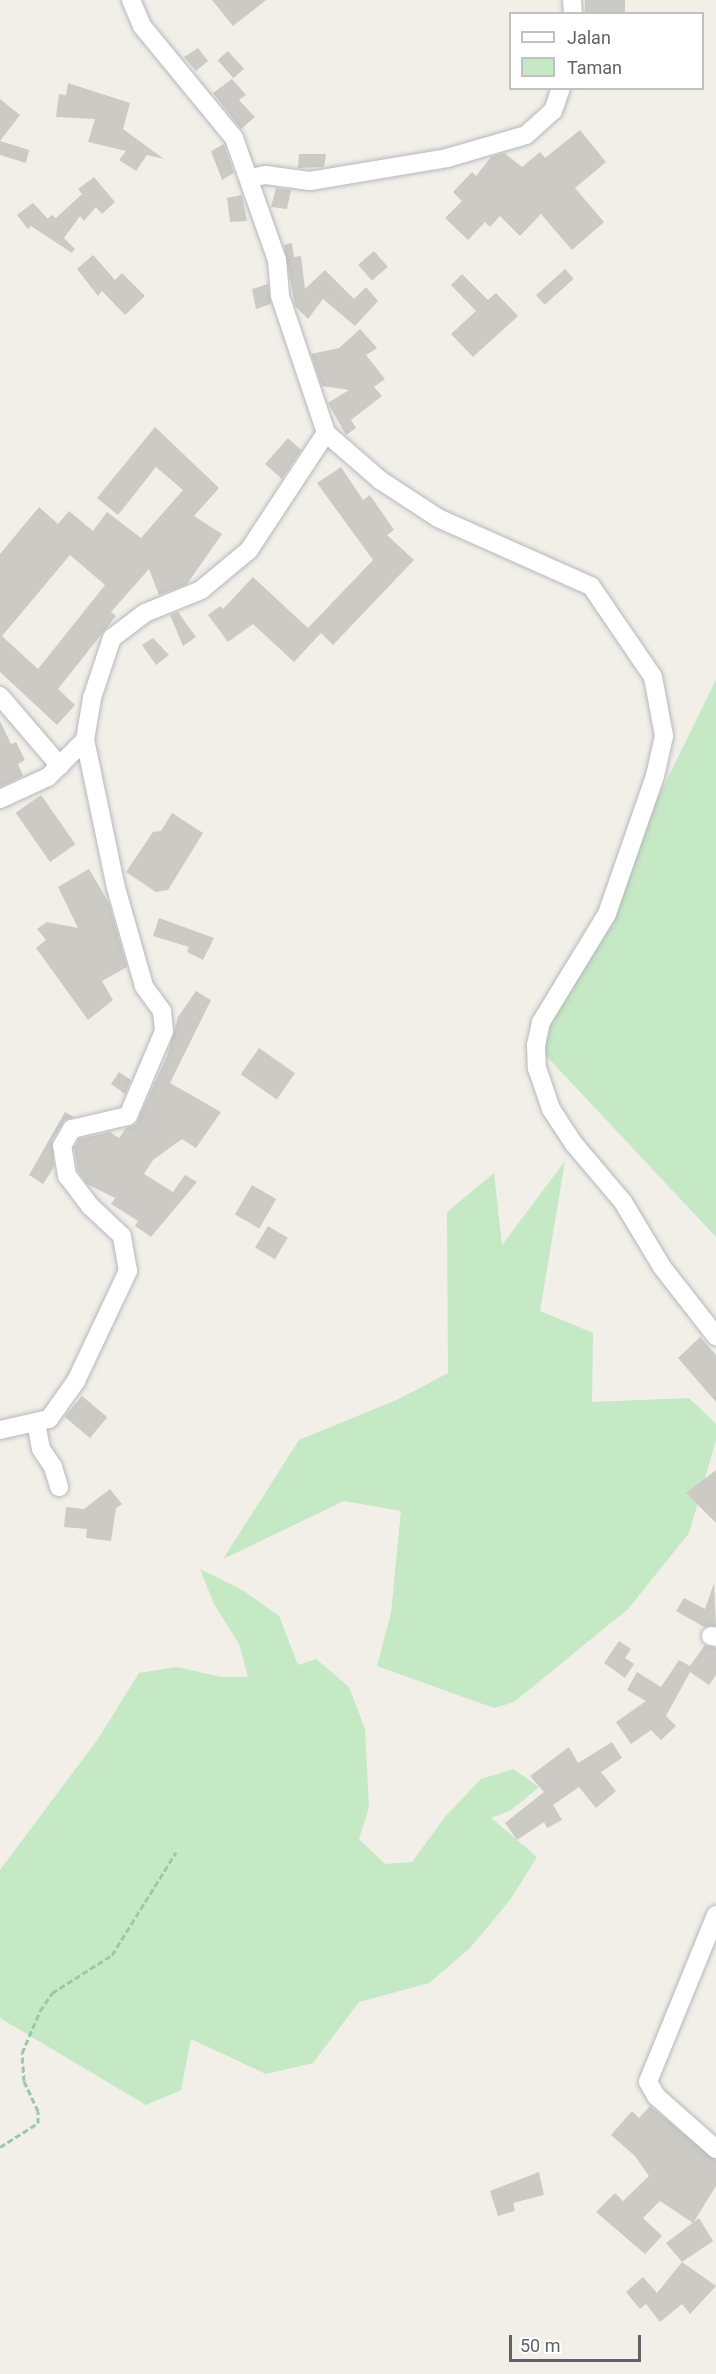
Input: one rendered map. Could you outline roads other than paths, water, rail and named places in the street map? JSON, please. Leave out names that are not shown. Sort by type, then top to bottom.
[{"type":"street","points":[[131,0],[142,26],[234,138],[277,260],[280,296],[326,433],[380,480],[438,518],[591,586],[653,677],[663,736],[655,776],[607,914],[541,1023],[536,1045],[537,1068],[551,1109],[574,1144],[623,1202],[662,1266],[716,1336]]},
{"type":"street","points":[[250,178],[266,175],[310,181],[447,158],[526,135],[553,111],[560,90]]},
{"type":"street","points":[[0,1430],[49,1419],[63,1401],[128,1271],[122,1236],[90,1206],[68,1176],[62,1146],[72,1129],[128,1116],[164,1031],[162,1011],[144,986],[116,888],[85,740],[92,698],[111,638],[146,613],[201,590],[249,550],[326,433]]},
{"type":"street","points":[[0,696],[60,766]]},
{"type":"street","points":[[0,799],[48,777],[85,740]]},
{"type":"street","points":[[36,1423],[41,1449],[53,1467],[58,1487]]},
{"type":"street","points":[[716,1915],[648,2082],[656,2096],[716,2149]]}]
